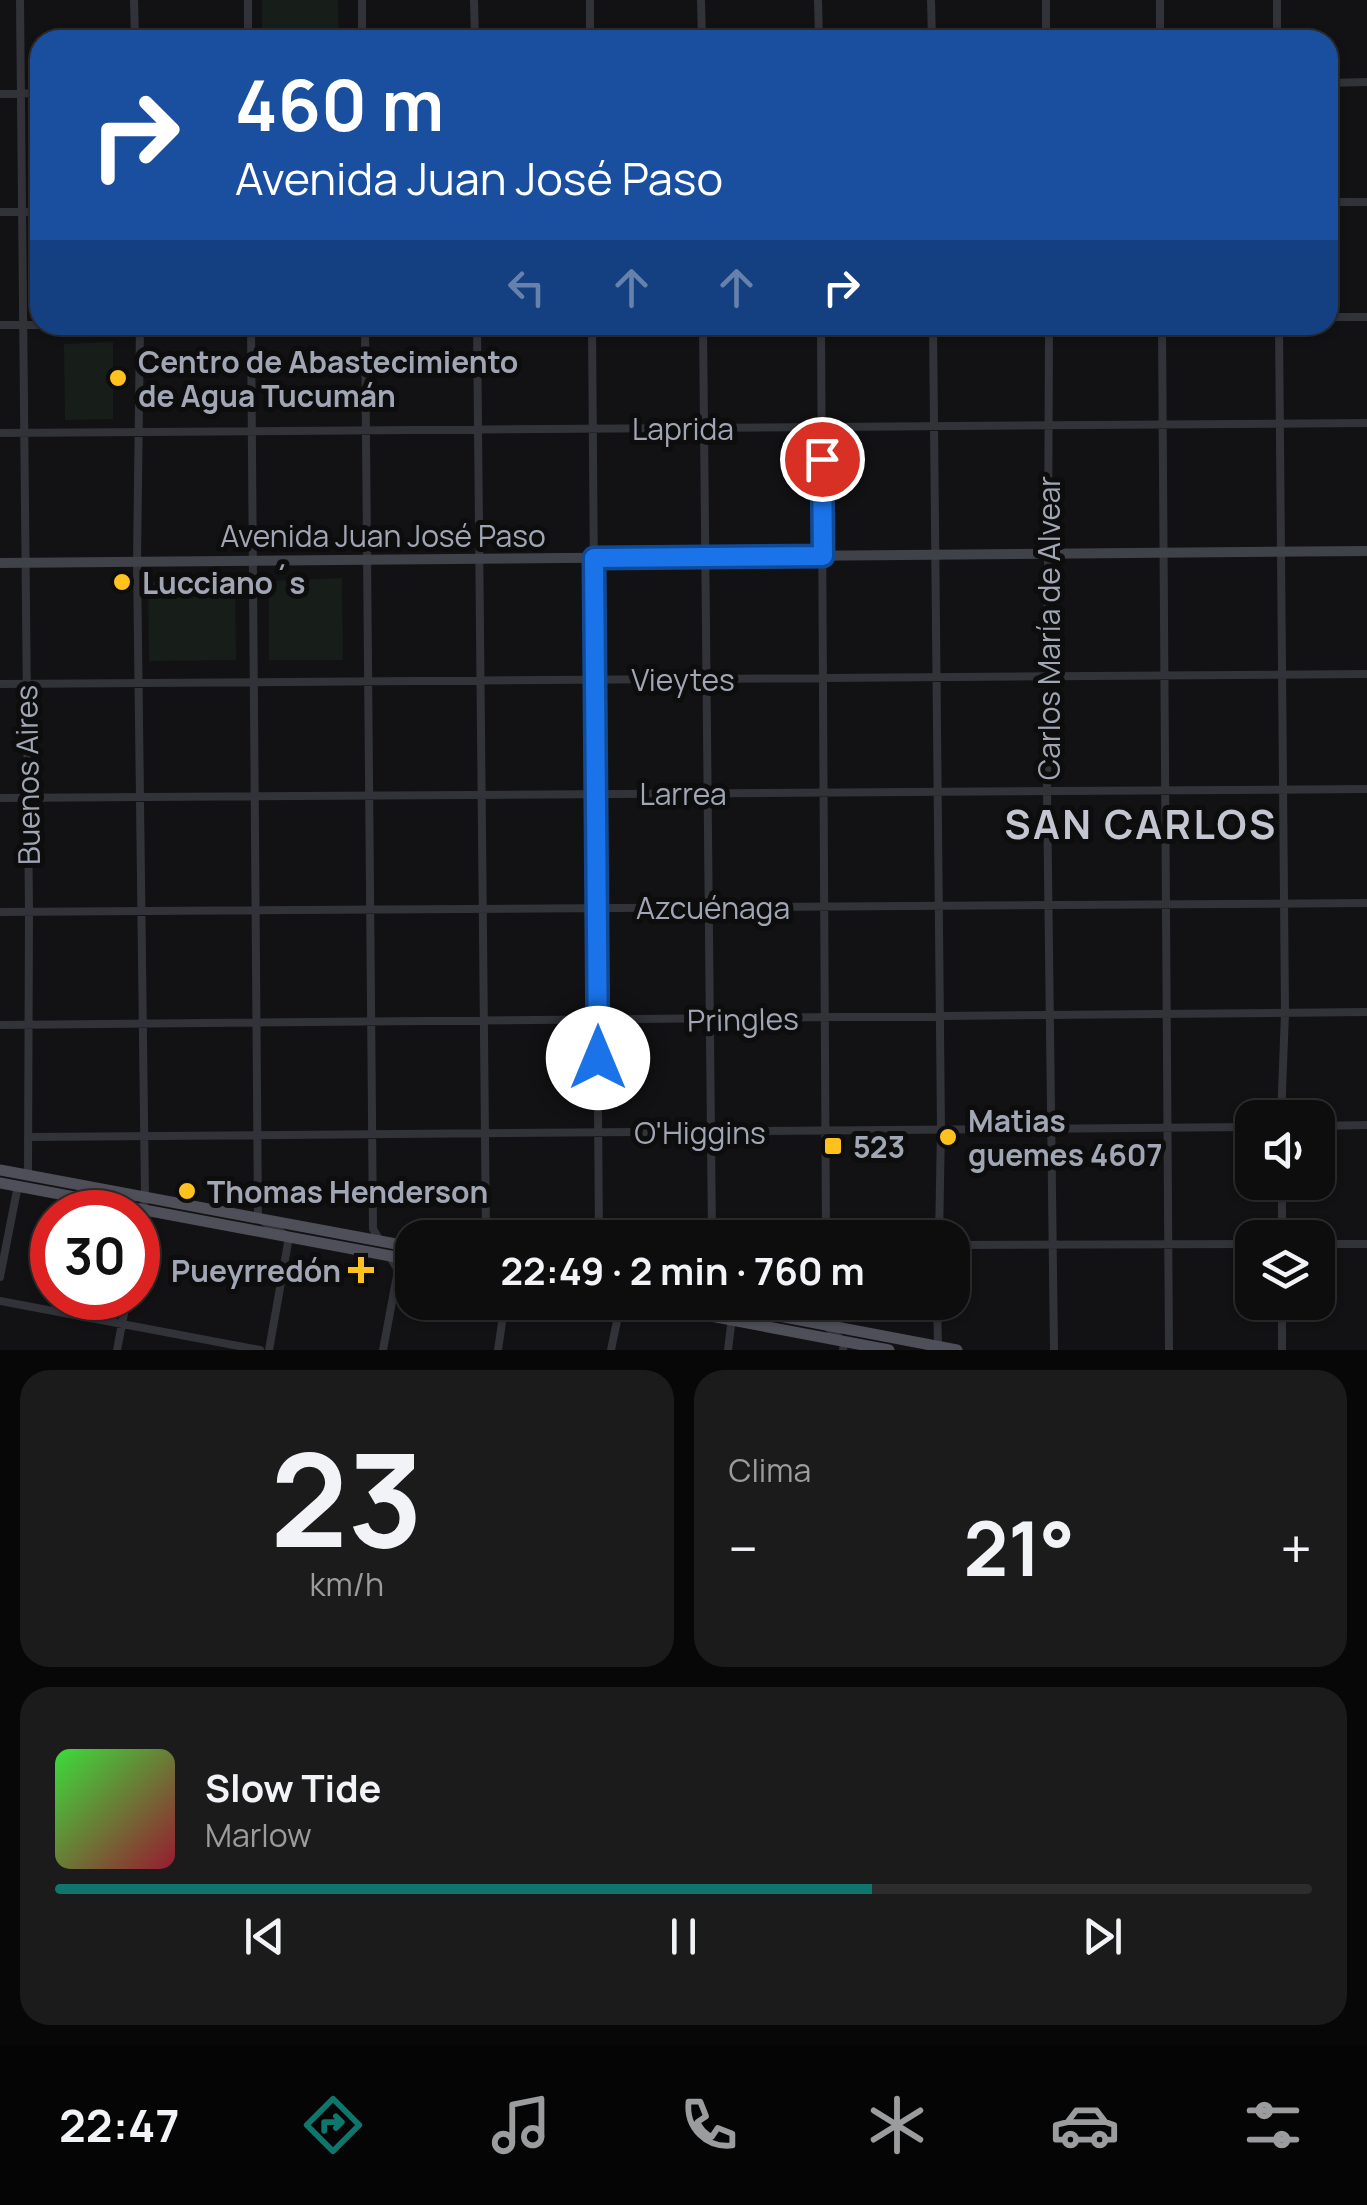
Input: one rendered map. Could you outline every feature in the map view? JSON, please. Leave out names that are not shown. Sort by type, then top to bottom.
[{"type":"main road","name":"Avenida Juan José Paso","points":[[0,563],[1367,551]]},
{"type":"main road","points":[[0,1170],[89,1190]]},
{"type":"main road","points":[[0,1183],[45,1190]]},
{"type":"main road","points":[[160,1206],[258,1218],[395,1244]]},
{"type":"main road","points":[[160,1208],[288,1243],[395,1257]]},
{"type":"main road","points":[[754,1320],[844,1346],[889,1350]]},
{"type":"main road","points":[[783,1320],[958,1350]]},
{"type":"street","name":"Buenos Aires","points":[[20,0],[28,1175]]},
{"type":"street","points":[[134,0],[135,30]]},
{"type":"street","points":[[248,0],[248,30]]},
{"type":"street","points":[[362,0],[362,30]]},
{"type":"street","points":[[474,0],[475,30]]},
{"type":"street","points":[[590,0],[590,30]]},
{"type":"street","points":[[702,0],[702,30]]},
{"type":"street","points":[[818,0],[818,30]]},
{"type":"street","points":[[932,0],[932,30]]},
{"type":"street","points":[[1046,0],[1046,30]]},
{"type":"street","points":[[1160,0],[1160,30]]},
{"type":"street","points":[[1277,0],[1277,30]]},
{"type":"street","points":[[1338,83],[1367,82]]},
{"type":"street","points":[[0,94],[30,94]]},
{"type":"street","points":[[1338,202],[1367,202]]},
{"type":"street","points":[[0,212],[30,212]]},
{"type":"street","points":[[1338,317],[1367,316]]},
{"type":"street","points":[[0,325],[30,325]]},
{"type":"street","points":[[140,335],[137,562],[145,1190]]},
{"type":"street","points":[[250,335],[258,1218],[288,1243],[269,1350]]},
{"type":"street","points":[[365,335],[374,1229],[398,1270],[383,1350]]},
{"type":"street","points":[[477,335],[486,1220]]},
{"type":"street","points":[[592,335],[598,1220]]},
{"type":"street","points":[[703,335],[712,1220]]},
{"type":"street","points":[[821,335],[826,1220]]},
{"type":"street","points":[[933,335],[942,1129],[939,1220]]},
{"type":"street","name":"Carlos María de Alvear","points":[[1048,335],[1047,791],[1054,1350]]},
{"type":"street","points":[[1162,335],[1170,1350]]},
{"type":"street","points":[[1280,335],[1285,1013],[1282,1100]]},
{"type":"street","name":"Laprida","points":[[0,433],[1367,423]]},
{"type":"street","name":"Vieytes","points":[[0,684],[1367,674]]},
{"type":"street","name":"Larrea","points":[[0,798],[1367,789]]},
{"type":"street","name":"Azcuénaga","points":[[0,912],[1367,903]]},
{"type":"street","name":"Pringles","points":[[0,1026],[1367,1012]]},
{"type":"street","points":[[1335,1126],[1367,1126]]},
{"type":"street","name":"O'Higgins","points":[[28,1137],[1235,1127]]},
{"type":"street","points":[[0,1278],[17,1186],[28,1175]]},
{"type":"street","points":[[970,1245],[1235,1244]]},
{"type":"street","points":[[1335,1244],[1367,1244]]},
{"type":"street","points":[[0,1301],[260,1350]]},
{"type":"street","points":[[117,1350],[123,1320]]},
{"type":"street","points":[[498,1350],[503,1320]]},
{"type":"street","points":[[612,1350],[618,1320]]},
{"type":"street","points":[[728,1350],[732,1320]]},
{"type":"street","points":[[825,1320],[825,1325],[844,1346]]},
{"type":"street","points":[[937,1320],[938,1348]]},
{"type":"street","points":[[1282,1320],[1282,1350]]},
{"type":"shaded area","points":[[262,0],[338,0],[339,30],[262,30]]},
{"type":"shaded area","points":[[113,342],[113,419],[65,420],[64,344]]},
{"type":"shaded area","points":[[342,578],[343,660],[269,660],[269,581]]},
{"type":"shaded area","points":[[235,581],[236,660],[149,661],[148,582]]},
{"type":"place","name":"Centro de Abastecimiento de Agua Tucumán","points":[[118,378]]},
{"type":"place","name":"Lucciano´s","points":[[122,582]]},
{"type":"place","name":"Matias guemes 4607","points":[[948,1137]]},
{"type":"place","name":"523","points":[[833,1146]]},
{"type":"place","name":"Thomas Henderson","points":[[187,1191]]},
{"type":"place","name":"Pueyrredón","points":[[361,1270]]},
{"type":"district","name":"SAN CARLOS","points":[[1141,823]]},
{"type":"route","points":[[598,1058],[594,558],[823,556],[822,459]]}]
